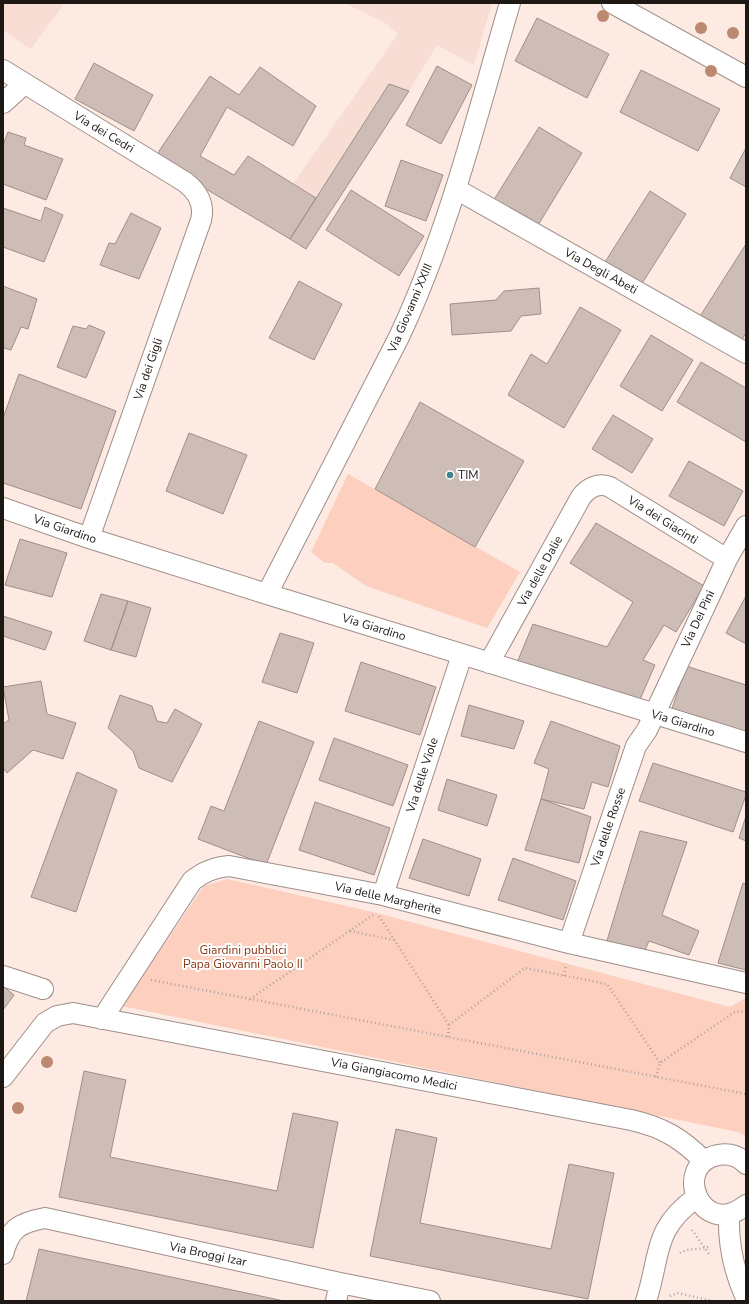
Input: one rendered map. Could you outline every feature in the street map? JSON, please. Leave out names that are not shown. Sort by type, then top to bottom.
[{"type":"street","name":"Via Giovanni XXIII","points":[[267,594],[399,337],[425,277],[456,189],[510,3]]},
{"type":"street","points":[[612,3],[746,77]]},
{"type":"street","name":"Via dei Cedri","points":[[3,70],[185,182],[200,199]]},
{"type":"street","points":[[3,103],[24,84]]},
{"type":"street","name":"Via Degli Abeti","points":[[456,189],[746,353]]},
{"type":"street","name":"Via dei Gigli","points":[[89,538],[201,220],[202,214],[200,199]]},
{"type":"street","name":"Via dei Giacinti","points":[[597,485],[606,485],[610,487],[727,559]]},
{"type":"street","name":"Via delle Dalie","points":[[489,663],[581,497],[590,488],[597,485]]},
{"type":"street","name":"Via Giardino","points":[[3,508],[89,538],[746,742]]},
{"type":"street","name":"Via Dei Pini","points":[[653,714],[727,559],[746,526]]},
{"type":"street","name":"Via delle Viole","points":[[382,896],[462,655]]},
{"type":"street","name":"Via delle Rosse","points":[[569,943],[633,752],[639,740],[647,730],[653,714]]},
{"type":"street","name":"Via delle Margherite","points":[[102,1019],[189,884],[205,872],[221,867],[234,866],[382,896],[569,943],[746,983]]},
{"type":"street","points":[[3,976],[43,989]]},
{"type":"street","name":"Via Giangiacomo Medici","points":[[3,1077],[45,1023],[57,1016],[73,1013],[631,1120],[653,1126],[671,1134],[683,1142],[704,1161]]},
{"type":"street","points":[[738,1209],[719,1214],[710,1211],[702,1205],[697,1197],[694,1188],[694,1178],[704,1161],[713,1156],[723,1154],[733,1155],[746,1164]]},
{"type":"street","points":[[646,1301],[662,1236],[678,1212],[697,1197]]},
{"type":"street","points":[[738,1209],[730,1237],[731,1251],[746,1298]]},
{"type":"street","name":"Via Broggi Izar","points":[[3,1254],[6,1243],[17,1226],[28,1221],[45,1218],[338,1292],[430,1301]]},
{"type":"path","points":[[249,999],[376,913],[450,1025],[448,1037]]},
{"type":"path","points":[[350,931],[394,940]]},
{"type":"path","points":[[450,1025],[525,968],[607,984],[660,1063]]},
{"type":"path","points":[[148,980],[746,1094]]},
{"type":"path","points":[[656,1077],[660,1063],[736,1010],[746,1012]]},
{"type":"path","points":[[678,1212],[706,1248],[709,1255]]},
{"type":"path","points":[[679,1254],[684,1251],[706,1248],[730,1237]]},
{"type":"path","points":[[671,1301],[666,1298],[677,1292],[713,1301]]},
{"type":"shaded area","points":[[3,3],[65,3],[31,49],[3,30]]},
{"type":"shaded area","points":[[345,3],[492,3],[474,65],[437,45],[409,91],[389,85],[316,198],[293,184],[398,34],[387,24]]},
{"type":"green space","points":[[348,474],[520,572],[487,628],[366,586],[333,563],[325,563],[311,552]]},
{"type":"green space","name":"Giardini pubblici Papa Giovanni Paolo II","points":[[227,879],[377,913],[730,1007],[746,998],[746,1136],[738,1132],[122,1006],[204,886]]},
{"type":"building","points":[[537,18],[609,54],[587,98],[515,61]]},
{"type":"building","points":[[94,63],[153,95],[134,131],[75,99]]},
{"type":"building","points":[[437,66],[472,85],[441,144],[406,125]]},
{"type":"building","points":[[260,67],[316,106],[293,146],[227,107],[200,156],[234,175],[248,156],[316,198],[290,239],[159,161],[159,151],[210,76],[239,95]]},
{"type":"building","points":[[641,70],[720,109],[698,151],[620,112]]},
{"type":"building","points":[[389,84],[409,91],[306,249],[290,239]]},
{"type":"building","points":[[539,127],[582,153],[535,230],[492,203]]},
{"type":"building","points":[[8,132],[26,138],[24,145],[63,159],[46,200],[3,184],[3,145]]},
{"type":"building","points":[[746,148],[746,187],[730,178]]},
{"type":"building","points":[[401,160],[443,175],[426,221],[385,206]]},
{"type":"building","points":[[351,190],[424,236],[399,276],[326,230]]},
{"type":"building","points":[[650,191],[686,214],[641,285],[605,262]]},
{"type":"building","points":[[45,207],[63,215],[44,262],[3,247],[3,208],[41,221]]},
{"type":"building","points":[[131,213],[161,228],[139,279],[100,265],[109,243],[115,244]]},
{"type":"building","points":[[746,244],[746,333],[738,346],[697,321]]},
{"type":"building","points":[[299,281],[342,304],[314,360],[269,338]]},
{"type":"building","points":[[3,286],[37,299],[28,329],[21,327],[11,350],[3,348]]},
{"type":"building","points":[[539,288],[541,314],[521,316],[511,331],[452,335],[450,304],[496,300],[504,291]]},
{"type":"building","points":[[580,307],[621,330],[564,428],[508,395],[531,354],[547,364]]},
{"type":"building","points":[[89,325],[105,332],[86,378],[57,367],[73,326],[86,329]]},
{"type":"building","points":[[651,335],[693,360],[662,411],[620,386]]},
{"type":"building","points":[[701,362],[746,388],[746,442],[677,402]]},
{"type":"building","points":[[19,374],[116,411],[81,509],[3,483],[3,418]]},
{"type":"building","name":"TIM","points":[[420,402],[524,461],[475,547],[375,489]]},
{"type":"building","points":[[613,415],[653,439],[632,473],[592,449]]},
{"type":"building","points":[[189,433],[247,455],[223,514],[166,491]]},
{"type":"building","points":[[689,461],[743,491],[724,526],[669,496]]},
{"type":"building","points":[[596,523],[704,586],[676,632],[664,625],[643,660],[655,665],[638,704],[516,665],[533,624],[607,647],[633,602],[570,563]]},
{"type":"building","points":[[20,539],[67,553],[52,597],[5,585]]},
{"type":"building","points":[[101,594],[128,601],[111,650],[84,641]]},
{"type":"building","points":[[746,596],[746,644],[726,633]]},
{"type":"building","points":[[128,601],[151,608],[136,657],[111,650]]},
{"type":"building","points":[[3,616],[52,632],[45,650],[3,636]]},
{"type":"building","points":[[280,633],[314,643],[297,693],[262,682]]},
{"type":"building","points":[[361,662],[436,687],[420,735],[345,711]]},
{"type":"building","points":[[686,666],[746,685],[746,733],[672,709]]},
{"type":"building","points":[[41,681],[47,714],[76,723],[63,759],[33,750],[7,773],[3,768],[3,724],[9,720],[3,687]]},
{"type":"building","points":[[120,695],[152,706],[157,721],[167,723],[175,709],[202,724],[172,782],[139,768],[133,751],[108,728]]},
{"type":"building","points":[[469,705],[524,721],[514,749],[461,736]]},
{"type":"building","points":[[259,721],[314,742],[266,865],[198,839],[211,806],[224,811]]},
{"type":"building","points":[[551,721],[620,746],[608,787],[592,782],[584,809],[541,799],[549,769],[534,763]]},
{"type":"building","points":[[334,738],[408,765],[393,806],[319,780]]},
{"type":"building","points":[[653,763],[746,792],[733,832],[639,801]]},
{"type":"building","points":[[77,772],[117,790],[76,912],[31,897]]},
{"type":"building","points":[[447,779],[497,795],[487,826],[438,810]]},
{"type":"building","points":[[541,799],[591,817],[579,863],[525,850]]},
{"type":"building","points":[[315,802],[390,828],[374,875],[299,850]]},
{"type":"building","points":[[746,816],[746,841],[739,838]]},
{"type":"building","points":[[640,831],[687,842],[662,915],[699,931],[689,955],[649,941],[644,952],[606,944]]},
{"type":"building","points":[[423,839],[481,859],[469,896],[409,878]]},
{"type":"building","points":[[513,858],[576,881],[563,920],[498,900]]},
{"type":"building","points":[[743,883],[746,884],[746,970],[718,963]]},
{"type":"building","points":[[3,986],[14,995],[3,1010]]},
{"type":"building","points":[[84,1071],[126,1080],[110,1157],[277,1191],[293,1113],[338,1122],[313,1248],[59,1197]]},
{"type":"building","points":[[396,1129],[437,1138],[420,1223],[551,1249],[569,1164],[614,1173],[588,1299],[370,1256]]},
{"type":"building","points":[[39,1249],[284,1301],[26,1301]]},
{"type":"place","name":"TIM","points":[[450,475]]}]
